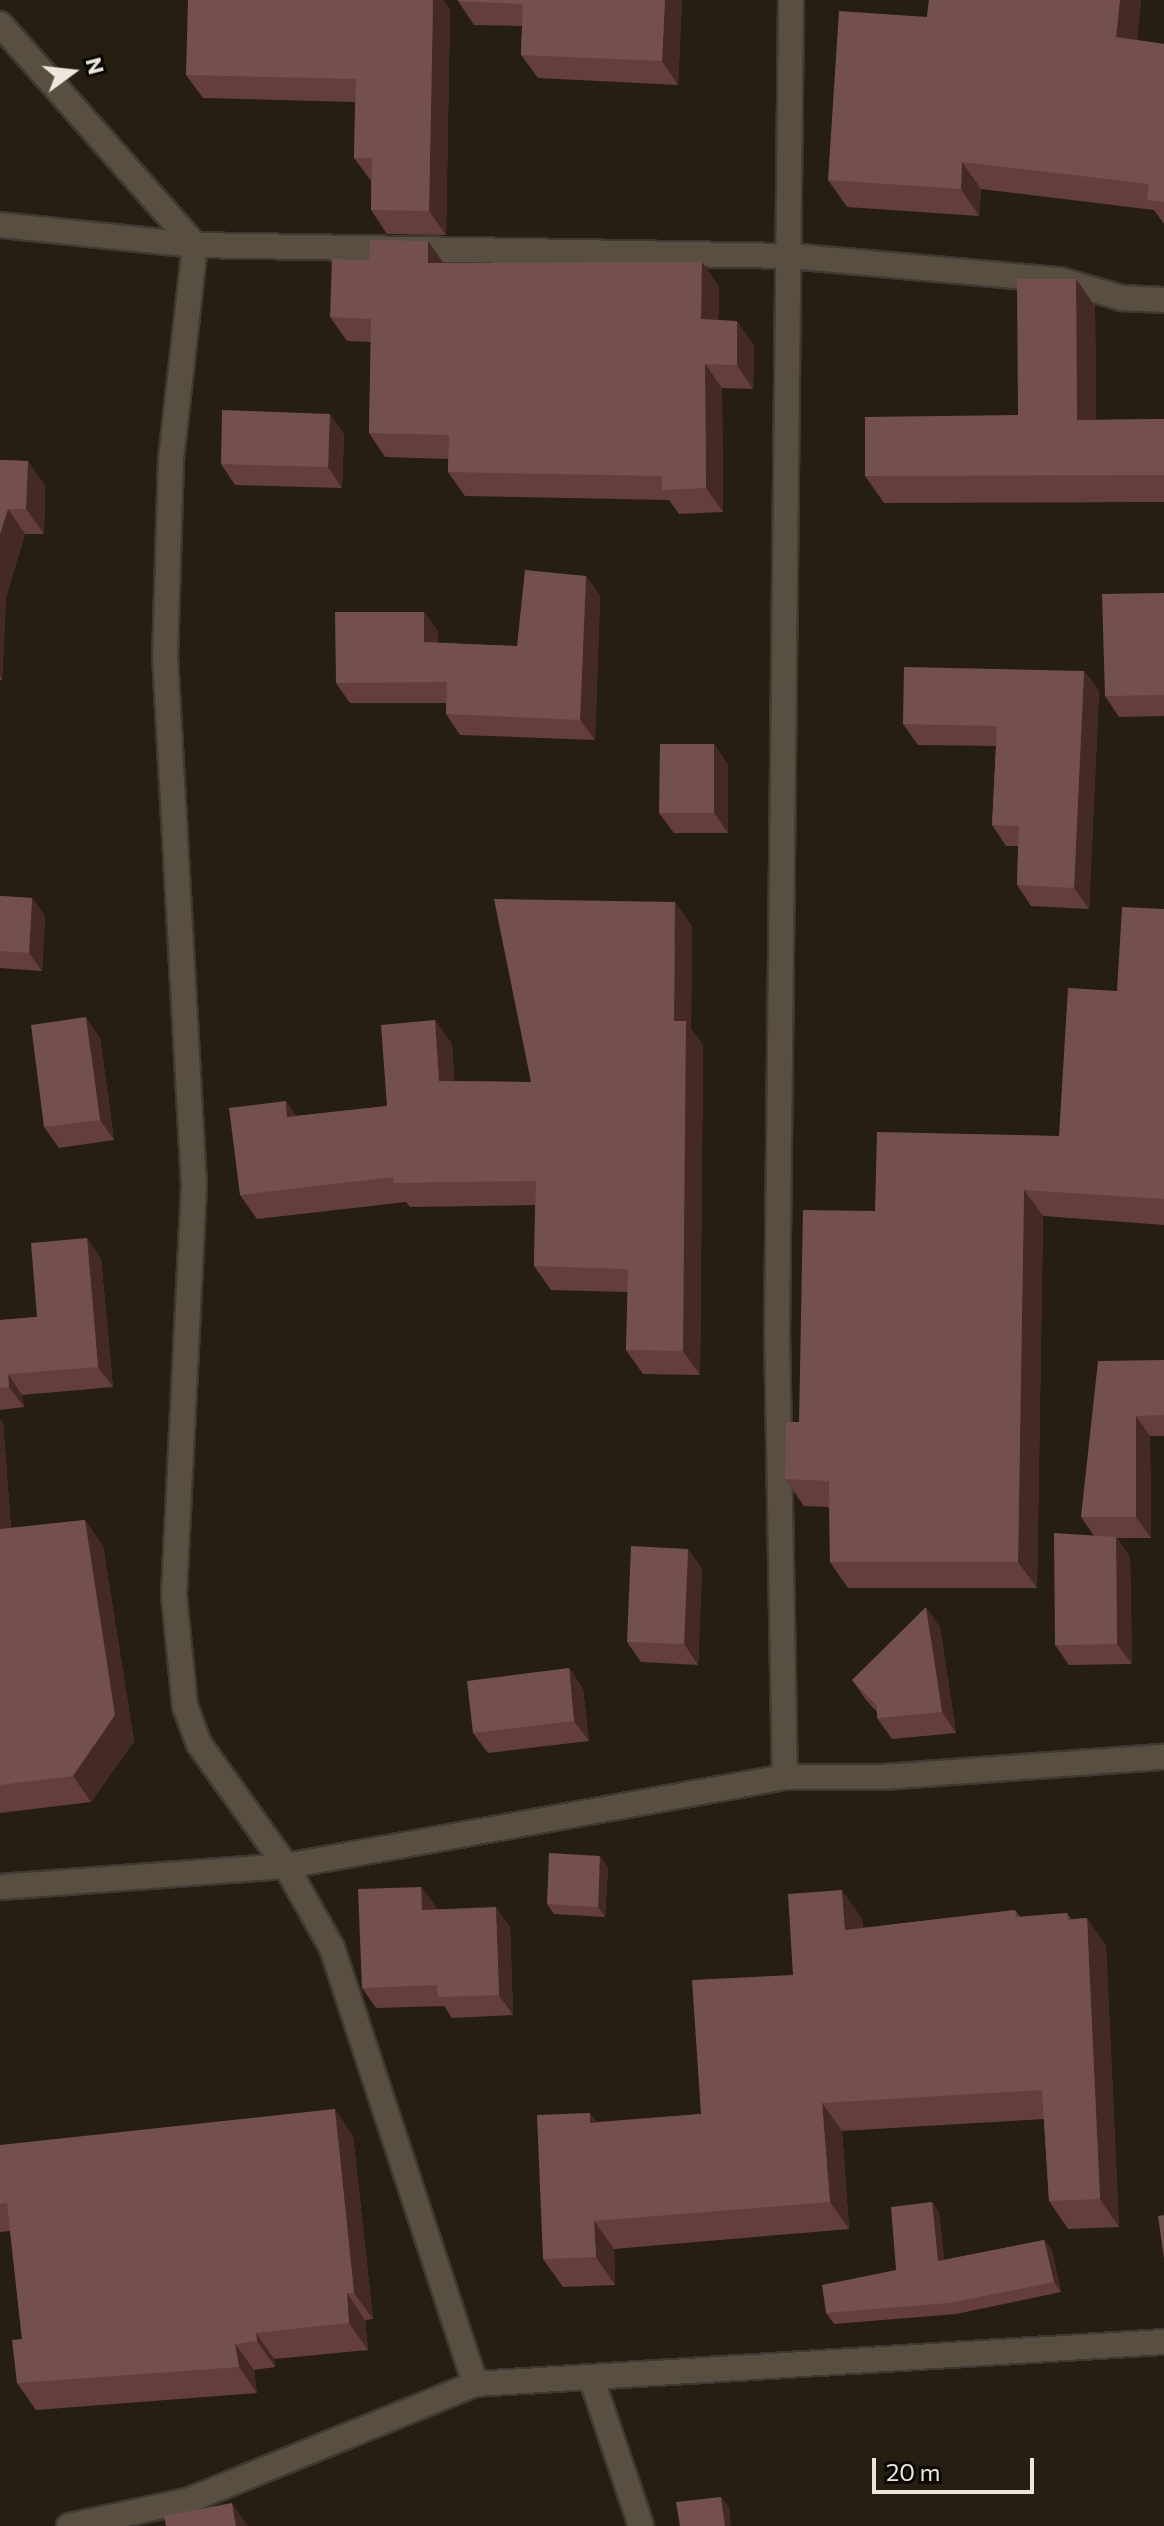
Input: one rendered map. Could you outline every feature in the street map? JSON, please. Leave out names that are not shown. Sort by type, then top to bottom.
[{"type":"street","points":[[785,1777],[777,1330],[791,0]]},
{"type":"street","points":[[0,24],[195,245],[171,458],[165,655],[194,1185],[174,1596],[185,1706],[199,1744],[286,1866],[332,1948],[369,2049],[475,2384]]},
{"type":"street","points":[[0,225],[195,245],[790,256],[1060,280],[1122,298],[1164,300]]},
{"type":"street","points":[[0,1887],[286,1866],[785,1777],[883,1777],[1164,1757]]},
{"type":"street","points":[[69,2526],[187,2501],[475,2384],[592,2380],[1164,2342]]},
{"type":"street","points":[[592,2380],[641,2526]]},
{"type":"building","points":[[188,0],[433,0],[429,211],[371,210],[372,158],[354,158],[356,79],[186,75]]},
{"type":"building","points":[[458,0],[665,0],[662,61],[521,55],[523,4]]},
{"type":"building","points":[[929,0],[1120,0],[1116,37],[1164,44],[1164,202],[1147,200],[1149,184],[962,162],[961,189],[828,180],[839,11],[927,17]]},
{"type":"building","points":[[370,240],[428,241],[428,263],[702,262],[701,319],[737,321],[737,365],[705,364],[706,488],[662,490],[662,476],[448,472],[449,435],[369,433],[371,319],[330,317],[332,259],[369,260]]},
{"type":"building","points":[[1017,279],[1076,279],[1077,420],[1164,419],[1164,475],[865,476],[865,417],[1018,415]]},
{"type":"building","points":[[222,410],[330,414],[328,467],[221,464]]},
{"type":"building","points":[[0,460],[28,461],[26,509],[8,509],[0,534]]},
{"type":"building","points":[[525,570],[586,576],[580,720],[446,714],[447,682],[336,683],[335,612],[424,612],[424,642],[517,646]]},
{"type":"building","points":[[1164,593],[1164,695],[1105,696],[1102,594]]},
{"type":"building","points":[[904,667],[1084,671],[1074,888],[1017,885],[1019,826],[992,825],[997,726],[903,724]]},
{"type":"building","points":[[660,744],[714,744],[714,813],[659,813]]},
{"type":"building","points":[[0,896],[32,898],[29,953],[0,951]]},
{"type":"building","points":[[494,899],[675,902],[674,1021],[686,1021],[683,1351],[626,1350],[628,1269],[534,1266],[536,1181],[394,1183],[393,1177],[240,1195],[229,1108],[286,1101],[287,1117],[387,1106],[381,1025],[435,1020],[439,1081],[531,1082]]},
{"type":"building","points":[[1122,907],[1164,909],[1164,1199],[1024,1190],[1018,1562],[830,1562],[829,1481],[785,1479],[786,1422],[799,1422],[803,1210],[875,1211],[877,1132],[1059,1136],[1068,988],[1117,991]]},
{"type":"building","points":[[86,1017],[100,1120],[44,1127],[31,1025]]},
{"type":"building","points":[[87,1238],[98,1367],[8,1374],[9,1387],[0,1388],[0,1320],[37,1317],[31,1243]]},
{"type":"building","points":[[1164,1360],[1164,1415],[1136,1416],[1136,1517],[1081,1517],[1098,1361]]},
{"type":"building","points":[[85,1520],[115,1715],[73,1776],[0,1785],[0,1529]]},
{"type":"building","points":[[1054,1533],[1116,1537],[1117,1644],[1055,1645]]},
{"type":"building","points":[[631,1546],[688,1549],[684,1644],[627,1642]]},
{"type":"building","points":[[926,1607],[942,1712],[877,1718],[877,1706],[852,1680]]},
{"type":"building","points":[[569,1668],[574,1721],[473,1733],[467,1681]]},
{"type":"building","points":[[549,1853],[600,1856],[598,1907],[547,1904]]},
{"type":"building","points":[[421,1887],[422,1910],[496,1907],[499,1995],[438,1997],[437,1985],[362,1988],[358,1889]]},
{"type":"building","points":[[842,1890],[845,1930],[1015,1910],[1016,1917],[1067,1913],[1068,1920],[1087,1918],[1100,2199],[1049,2201],[1042,2090],[822,2103],[830,2202],[594,2221],[596,2257],[543,2259],[537,2115],[590,2113],[590,2123],[701,2114],[692,1980],[793,1975],[788,1894]]},
{"type":"building","points":[[335,2109],[354,2293],[347,2293],[349,2323],[256,2333],[257,2341],[235,2344],[239,2367],[17,2383],[12,2340],[22,2339],[7,2203],[0,2204],[0,2145]]},
{"type":"building","points":[[932,2202],[938,2261],[1044,2240],[1054,2282],[949,2303],[826,2313],[822,2285],[896,2270],[891,2207]]},
{"type":"building","points":[[1164,2215],[1164,2259],[1158,2216]]},
{"type":"building","points":[[721,2497],[725,2526],[680,2526],[676,2502]]},
{"type":"building","points":[[232,2503],[236,2526],[166,2526],[164,2516]]}]
